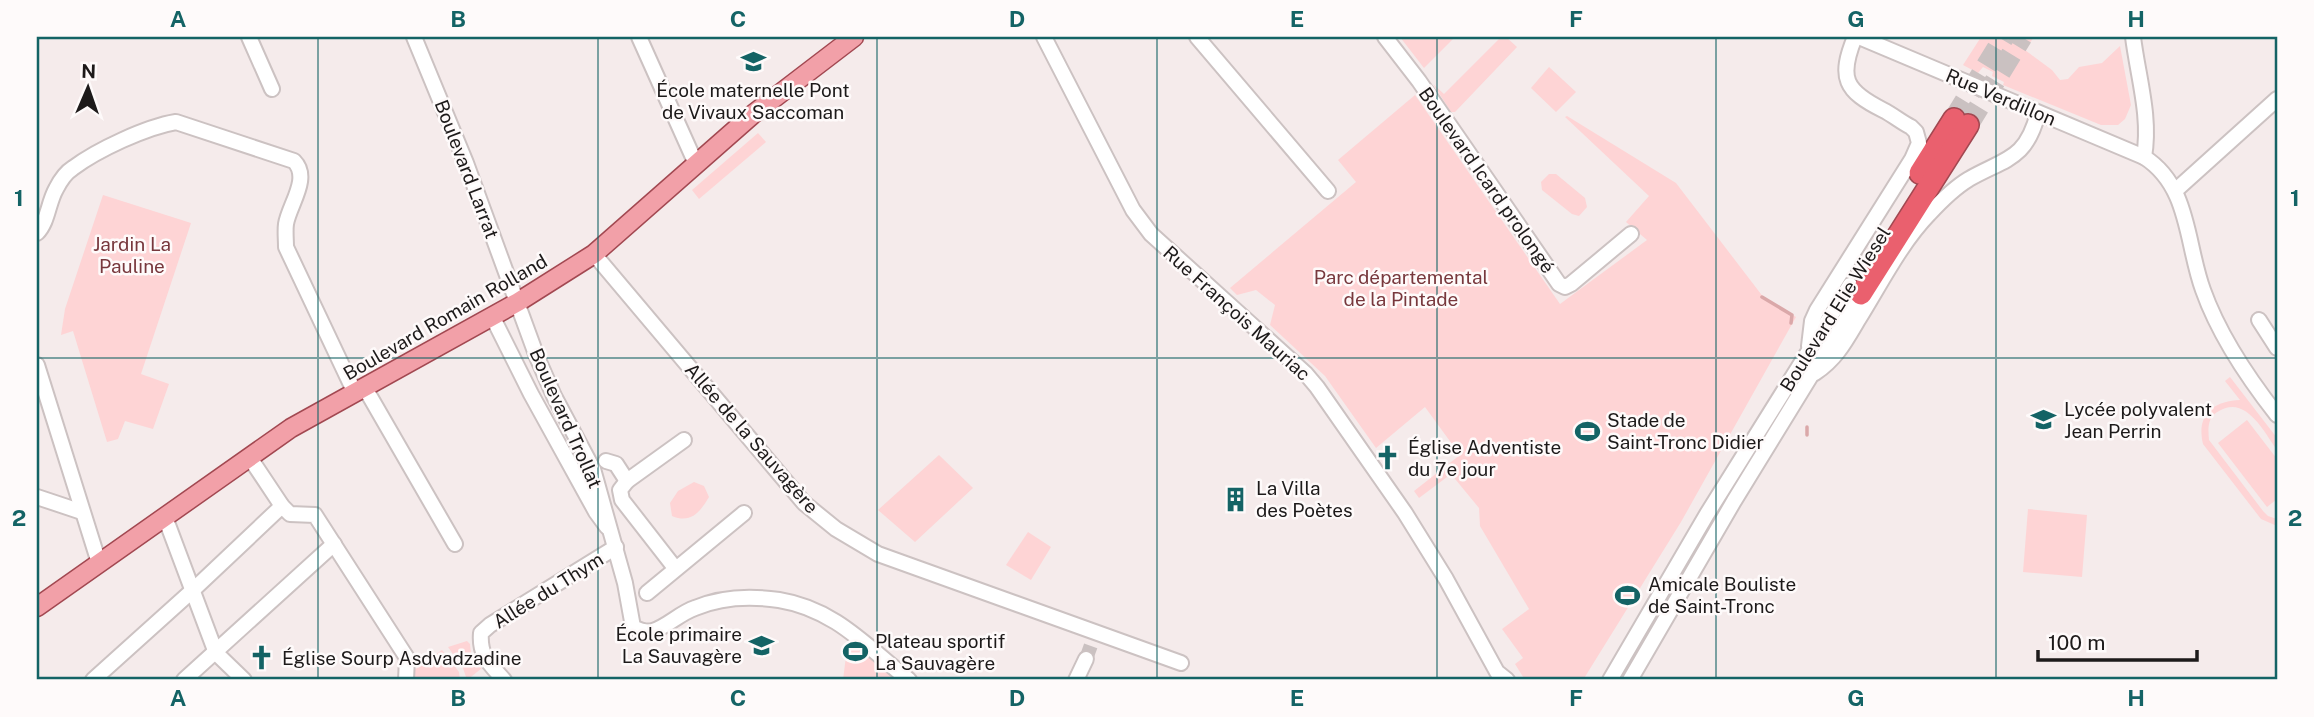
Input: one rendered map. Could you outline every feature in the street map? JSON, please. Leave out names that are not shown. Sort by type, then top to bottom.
[{"type":"highway","name":"Boulevard Elie Wiesel","points":[[1856,290],[1961,122]]},
{"type":"main road","name":"Boulevard Romain Rolland","points":[[37,607],[291,428],[517,302],[594,254],[752,115],[854,37]]},
{"type":"street","points":[[249,37],[272,89]]},
{"type":"street","name":"Boulevard Larrat","points":[[414,37],[466,163],[517,302]]},
{"type":"street","points":[[639,37],[696,164]]},
{"type":"street","name":"Rue François Mauriac","points":[[1044,37],[1133,210],[1151,234],[1306,374],[1370,460],[1446,579],[1497,672],[1507,680]]},
{"type":"street","points":[[1197,37],[1328,191]]},
{"type":"street","name":"Boulevard Icard prolongé","points":[[1385,37],[1559,284],[1565,287],[1571,284],[1631,234]]},
{"type":"street","points":[[1809,347],[1812,321],[1817,310],[1918,149],[1919,138],[1916,132],[1895,117],[1867,103],[1851,89],[1846,71],[1847,60],[1857,37]]},
{"type":"street","name":"Rue Verdillon","points":[[1857,37],[2144,157]]},
{"type":"street","points":[[2133,37],[2147,124],[2144,157],[2157,166],[2176,190],[2203,290],[2213,314],[2256,388],[2277,415]]},
{"type":"street","points":[[2176,190],[2277,99]]},
{"type":"street","points":[[1810,377],[1831,362],[1926,217],[1967,180],[2009,160],[2021,150],[2032,135],[2038,113]]},
{"type":"street","points":[[37,233],[43,226],[48,205],[56,190],[73,168],[163,124],[176,122],[294,161],[298,164],[301,178],[286,223],[286,247],[360,391],[455,544]]},
{"type":"street","name":"Allée de la Sauvagère","points":[[594,254],[804,503],[836,529],[878,554],[1091,646],[1181,663]]},
{"type":"street","name":"Boulevard Elie Wiesel","points":[[1630,680],[1810,377],[1856,290]]},
{"type":"street","name":"Boulevard Elie Wiesel","points":[[1610,680],[1809,347],[1856,290]]},
{"type":"street","name":"Boulevard Trollat","points":[[517,302],[554,396],[589,462],[614,541],[633,627],[651,632],[696,607],[732,599],[782,600],[824,614],[847,627],[909,680]]},
{"type":"street","name":"Boulevard Trollat","points":[[492,316],[531,394],[614,541]]},
{"type":"street","points":[[2259,320],[2277,348]]},
{"type":"street","points":[[37,365],[99,563]]},
{"type":"street","points":[[675,568],[622,500],[620,490],[627,481],[684,440]]},
{"type":"street","points":[[250,458],[290,514],[315,515],[407,658],[406,680]]},
{"type":"street","points":[[589,462],[606,461],[616,464],[627,481]]},
{"type":"street","points":[[37,497],[82,512]]},
{"type":"street","points":[[93,680],[282,506]]},
{"type":"street","points":[[648,593],[744,513]]},
{"type":"street","points":[[165,517],[216,653],[244,680]]},
{"type":"street","name":"Allée du Thym","points":[[504,680],[485,658],[480,645],[481,633],[614,541]]},
{"type":"street","points":[[184,680],[334,544]]},
{"type":"street","name":"Rue François Mauriac","points":[[1446,579],[1458,590],[1489,643],[1517,680]]},
{"type":"street","points":[[1076,680],[1091,646]]},
{"type":"green space","points":[[1400,37],[1455,37],[1424,68]]},
{"type":"green space","points":[[1501,37],[1506,37],[1517,47],[1455,112],[1451,112],[1433,84],[1444,94]]},
{"type":"green space","points":[[1981,37],[2034,37],[2025,50],[2052,70],[2060,80],[2068,79],[2079,67],[2102,63],[2120,46],[2131,105],[2125,119],[2118,125],[2101,125],[2003,85],[2004,82],[1992,76],[1993,72],[1983,67],[1978,73],[1963,65]]},
{"type":"green space","points":[[1549,67],[1576,92],[1556,112],[1531,88]]},
{"type":"green space","name":"Parc départemental de la Pintade","points":[[1415,95],[1560,304],[1647,240],[1626,222],[1649,196],[1565,117],[1567,116],[1676,183],[1764,298],[1796,317],[1681,522],[1583,680],[1525,680],[1515,664],[1523,658],[1502,629],[1529,609],[1480,526],[1479,508],[1451,474],[1419,498],[1414,491],[1460,455],[1425,407],[1376,448],[1325,376],[1270,325],[1275,305],[1256,290],[1237,295],[1230,288],[1356,182],[1338,160]]},
{"type":"green space","points":[[758,133],[766,142],[699,199],[692,190]]},
{"type":"green space","points":[[1549,174],[1556,174],[1585,198],[1587,207],[1579,216],[1572,214],[1542,190],[1541,182]]},
{"type":"green space","name":"Jardin La Pauline","points":[[103,195],[191,223],[141,374],[169,384],[153,429],[125,421],[118,439],[107,442],[73,331],[61,335],[65,309]]},
{"type":"green space","points":[[2230,377],[2277,438],[2277,450],[2253,418],[2238,408],[2229,407],[2212,417],[2209,440],[2263,511],[2277,519],[2277,526],[2261,519],[2203,444],[2202,425],[2209,412],[2222,403],[2240,400],[2225,381]]},
{"type":"green space","points":[[2247,420],[2277,459],[2277,499],[2267,507],[2218,443]]},
{"type":"green space","points":[[939,455],[973,488],[915,542],[878,510]]},
{"type":"green space","points":[[694,482],[704,486],[709,497],[706,502],[690,517],[685,519],[672,516],[670,503],[678,491]]},
{"type":"green space","points":[[2028,509],[2087,515],[2082,577],[2023,572]]},
{"type":"green space","points":[[1028,532],[1051,547],[1031,580],[1006,565]]},
{"type":"green space","name":"Plateau sportif La Sauvagère","points":[[848,640],[896,680],[843,680]]},
{"type":"green space","points":[[467,641],[471,654],[482,668],[467,680],[463,668],[448,647]]},
{"type":"green space","points":[[442,650],[459,672],[460,680],[409,680],[410,673]]},
{"type":"waterway","points":[[1762,297],[1792,315],[1791,323]]},
{"type":"waterway","points":[[1807,427],[1807,435]]},
{"type":"tunnel","points":[[1954,119],[2004,37]]},
{"type":"tunnel","points":[[1968,125],[2022,37]]},
{"type":"tunnel","points":[[1086,659],[1091,645]]},
{"type":"place","name":"École maternelle Pont de Vivaux Saccoman","points":[[753,62]]},
{"type":"place","name":"Lycée polyvalent Jean Perrin","points":[[2044,420]]},
{"type":"place","name":"Stade de Saint-Tronc Didier","points":[[1587,431]]},
{"type":"place","name":"Église Adventiste du 7e jour","points":[[1388,458]]},
{"type":"place","name":"La Villa des Poètes","points":[[1236,499]]},
{"type":"place","name":"Amicale Bouliste de Saint-Tronc","points":[[1628,595]]},
{"type":"place","name":"École primaire La Sauvagère","points":[[762,645]]},
{"type":"place","name":"Plateau sportif La Sauvagère","points":[[855,652]]},
{"type":"place","name":"Église Sourp Asdvadzadine","points":[[262,658]]}]
